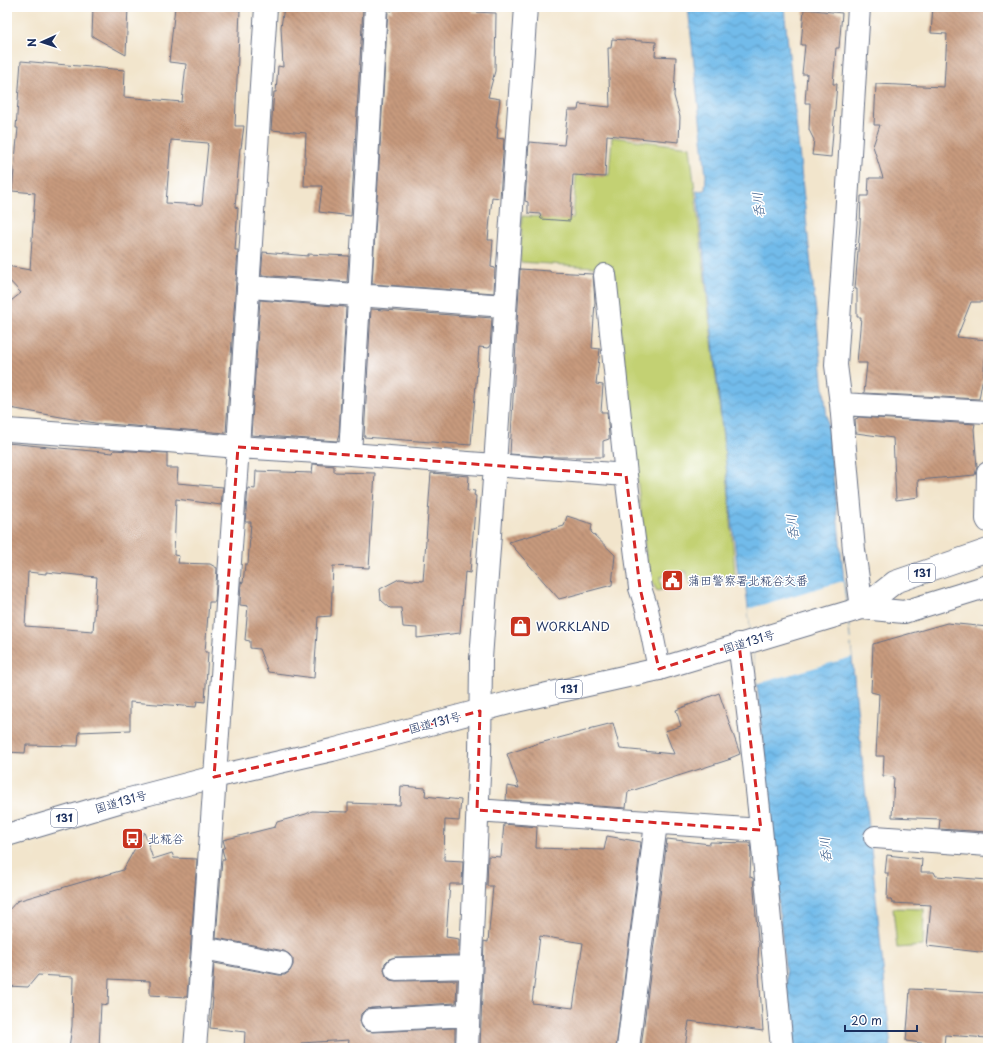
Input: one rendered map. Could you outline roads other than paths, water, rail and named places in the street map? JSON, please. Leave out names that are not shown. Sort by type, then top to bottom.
[{"type":"main road","points":[[194,1048],[203,948],[238,447],[266,7]]},
{"type":"main road","points":[[350,454],[376,7]]},
{"type":"main road","points":[[467,1048],[480,753],[480,659],[495,465],[526,7]]},
{"type":"main road","points":[[854,610],[854,550],[836,365],[859,7]]},
{"type":"main road","points":[[605,275],[626,475],[640,588],[647,609],[659,669]]},
{"type":"main road","points":[[248,287],[505,306]]},
{"type":"main road","points":[[841,404],[988,412]]},
{"type":"main road","points":[[7,430],[626,475]]},
{"type":"main road","points":[[988,473],[988,522]]},
{"type":"main road","name":"国道131号","points":[[7,835],[214,776],[332,750],[516,701],[659,669],[854,610],[895,582],[988,550]]},
{"type":"main road","name":"国道131号","points":[[854,610],[904,612],[988,586]]},
{"type":"main road","points":[[746,643],[746,699],[761,830],[782,1048]]},
{"type":"main road","points":[[477,810],[761,830]]},
{"type":"main road","points":[[628,1048],[656,823]]},
{"type":"main road","points":[[875,837],[988,844]]},
{"type":"main road","points":[[203,948],[281,963]]},
{"type":"main road","points":[[396,969],[470,967]]},
{"type":"main road","points":[[372,1020],[468,1015]]},
{"type":"water","name":"呑川","points":[[688,7],[784,7],[891,1048],[793,1048],[757,684],[744,574],[738,575],[697,191],[705,190],[706,176]]},
{"type":"place","name":"蒲田警察署北糀谷交番","points":[[673,581]]},
{"type":"place","name":"WORKLAND","points":[[520,627]]},
{"type":"place","name":"北糀谷","points":[[132,839]]}]
